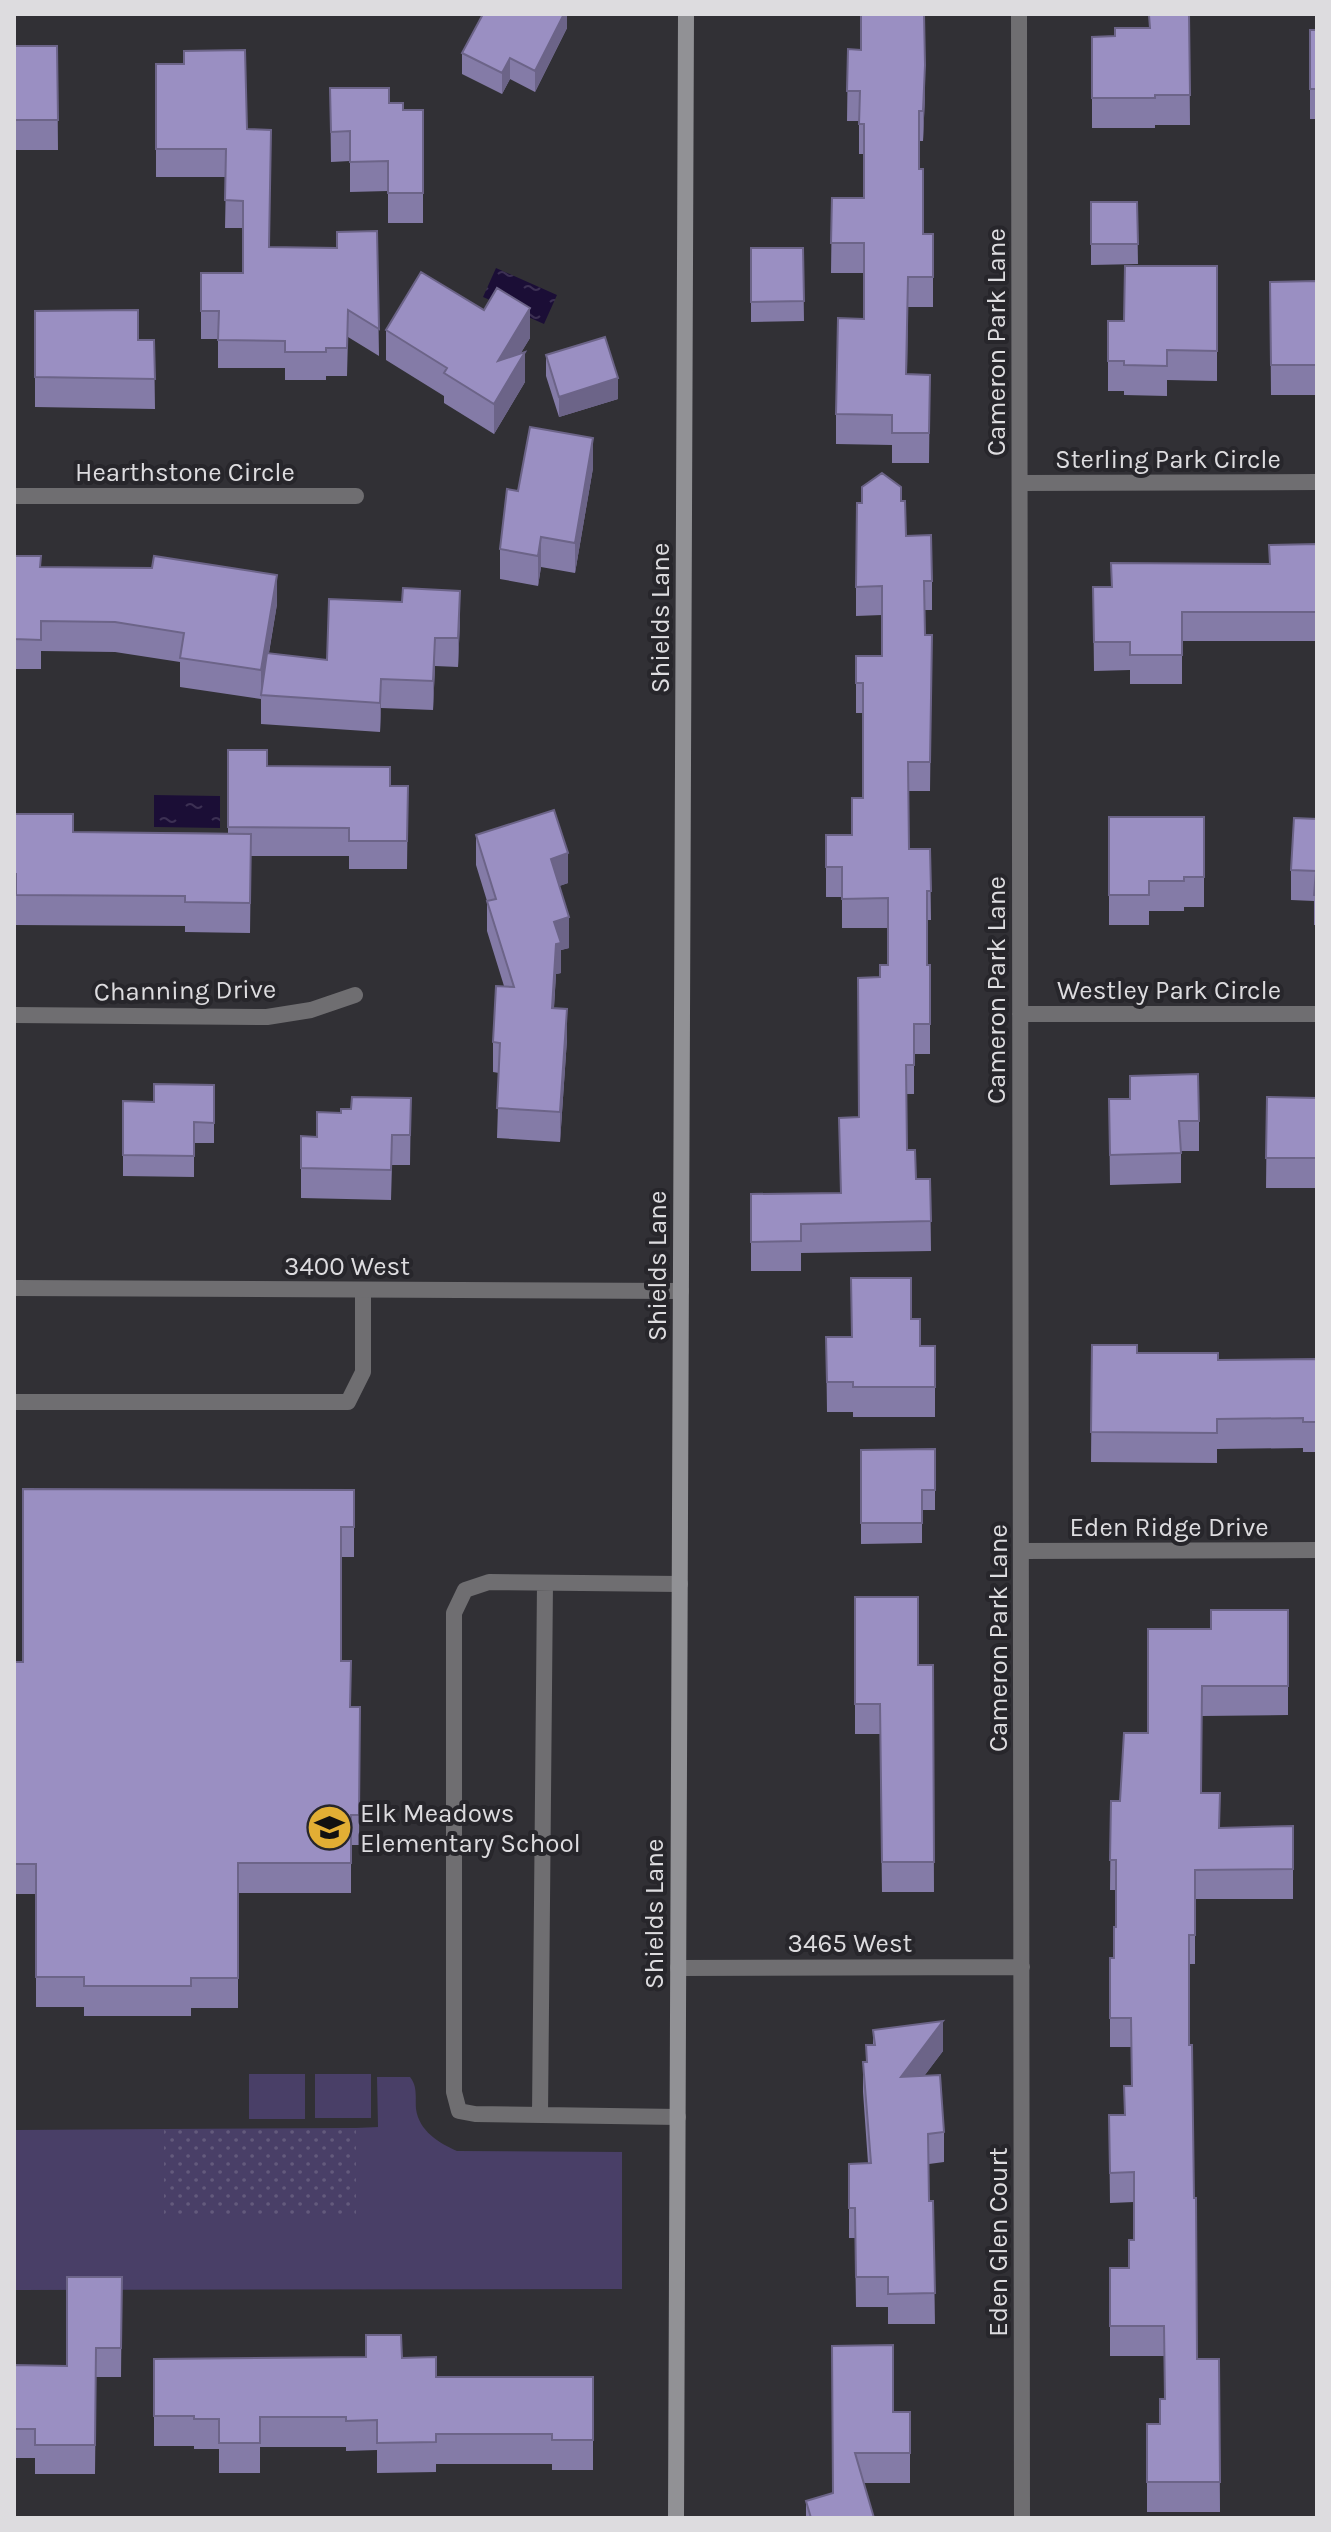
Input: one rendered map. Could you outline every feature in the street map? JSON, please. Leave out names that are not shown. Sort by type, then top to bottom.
[{"type":"main road","name":"Shields Lane","points":[[676,2518],[686,14]]},
{"type":"street","name":"Cameron Park Lane","points":[[1019,14],[1022,1967]]},
{"type":"street","name":"Sterling Park Circle","points":[[1020,483],[1317,482]]},
{"type":"street","name":"Hearthstone Circle","points":[[14,496],[356,496]]},
{"type":"street","name":"Channing Drive","points":[[14,1015],[267,1017],[311,1010],[355,995]]},
{"type":"street","name":"Westley Park Circle","points":[[1020,1014],[1317,1014]]},
{"type":"street","name":"3400 West","points":[[14,1288],[681,1291]]},
{"type":"street","points":[[14,1402],[348,1402],[363,1372],[363,1290]]},
{"type":"street","name":"Eden Ridge Drive","points":[[1021,1551],[1317,1550]]},
{"type":"street","points":[[678,2117],[475,2114],[459,2111],[454,2092],[454,1613],[465,1590],[489,1582],[680,1584]]},
{"type":"street","points":[[540,2115],[545,1583]]},
{"type":"street","name":"3465 West","points":[[678,1968],[1022,1967]]},
{"type":"street","name":"Eden Glen Court","points":[[1022,1967],[1022,2518]]},
{"type":"shaded area","points":[[249,2074],[305,2074],[305,2119],[249,2119]]},
{"type":"shaded area","points":[[315,2074],[371,2074],[371,2118],[315,2118]]},
{"type":"shaded area","points":[[377,2077],[410,2077],[421,2124],[437,2140],[457,2151],[622,2152],[622,2289],[14,2290],[14,2130],[164,2129],[164,2214],[356,2213],[356,2128],[378,2127]]},
{"type":"shaded area","points":[[356,2128],[356,2214],[164,2214],[164,2129]]},
{"type":"water","points":[[496,268],[557,295],[544,324],[483,297]]},
{"type":"water","points":[[154,795],[220,796],[220,828],[154,827]]},
{"type":"building","points":[[483,14],[564,14],[535,71],[510,58],[502,73],[462,53]]},
{"type":"building","points":[[861,14],[924,14],[925,65],[923,111],[919,111],[919,169],[923,169],[923,234],[933,234],[933,277],[908,277],[906,374],[930,375],[929,433],[892,433],[892,415],[836,414],[838,318],[864,319],[864,243],[831,243],[832,198],[864,198],[864,124],[859,124],[860,91],[847,91],[848,49],[861,50]]},
{"type":"building","points":[[1189,14],[1190,95],[1092,98],[1092,37],[1115,36],[1115,28],[1150,28],[1149,15]]},
{"type":"building","points":[[1310,30],[1317,30],[1317,89],[1310,89]]},
{"type":"building","points":[[14,46],[57,46],[58,120],[14,120]]},
{"type":"building","points":[[245,50],[247,129],[271,130],[269,247],[337,248],[337,232],[377,231],[379,329],[348,310],[347,348],[326,348],[326,352],[285,352],[285,341],[218,340],[219,311],[201,311],[201,273],[243,273],[243,201],[225,200],[226,149],[156,149],[156,64],[184,64],[184,51]]},
{"type":"building","points":[[330,88],[389,88],[389,103],[403,103],[403,110],[423,110],[423,193],[388,193],[388,161],[350,162],[350,131],[331,132]]},
{"type":"building","points":[[1091,202],[1137,202],[1138,244],[1091,244]]},
{"type":"building","points":[[751,248],[803,248],[804,301],[751,302]]},
{"type":"building","points":[[1125,266],[1217,266],[1217,351],[1167,350],[1167,366],[1124,365],[1124,361],[1108,361],[1108,321],[1124,321]]},
{"type":"building","points":[[421,272],[484,310],[497,288],[530,308],[498,361],[525,352],[494,404],[444,373],[447,368],[386,330]]},
{"type":"building","points":[[1317,281],[1317,365],[1271,365],[1270,282]]},
{"type":"building","points":[[138,310],[138,340],[154,340],[155,379],[35,377],[35,311]]},
{"type":"building","points":[[605,337],[618,378],[559,397],[546,355]]},
{"type":"building","points":[[530,427],[593,438],[575,543],[541,537],[538,556],[500,549],[507,489],[518,491]]},
{"type":"building","points":[[882,473],[901,487],[901,501],[905,501],[906,536],[931,535],[932,581],[924,581],[925,635],[932,635],[930,762],[908,762],[909,849],[930,849],[927,965],[930,965],[930,1024],[914,1024],[914,1065],[906,1065],[907,1150],[915,1150],[916,1179],[930,1179],[931,1221],[801,1224],[801,1241],[751,1242],[751,1194],[841,1193],[839,1118],[859,1117],[858,978],[880,977],[880,965],[888,965],[888,898],[842,899],[842,867],[826,867],[826,835],[852,835],[852,798],[863,798],[863,683],[856,683],[856,656],[882,656],[882,586],[856,587],[857,503],[862,503],[862,487]]},
{"type":"building","points":[[1317,544],[1317,612],[1182,612],[1182,655],[1130,655],[1130,642],[1094,642],[1093,587],[1112,587],[1111,563],[1270,564],[1269,545]]},
{"type":"building","points":[[14,556],[41,556],[40,567],[152,568],[154,556],[277,575],[261,670],[180,658],[184,633],[115,622],[41,621],[41,640],[14,639]]},
{"type":"building","points":[[403,588],[460,591],[458,638],[435,638],[433,681],[381,679],[380,703],[261,695],[267,653],[327,660],[329,599],[402,602]]},
{"type":"building","points":[[228,750],[267,750],[267,766],[390,767],[390,786],[408,786],[407,841],[349,841],[349,828],[228,827]]},
{"type":"building","points":[[554,810],[568,853],[551,859],[569,917],[554,922],[561,943],[556,944],[552,1008],[567,1009],[560,1112],[497,1108],[500,1043],[493,1042],[496,986],[514,987],[487,901],[496,899],[476,835]]},
{"type":"building","points":[[14,814],[73,814],[73,832],[251,834],[250,903],[185,902],[185,896],[16,895]]},
{"type":"building","points":[[1109,817],[1204,817],[1204,877],[1184,877],[1184,881],[1149,881],[1149,895],[1109,895]]},
{"type":"building","points":[[1294,818],[1317,819],[1317,895],[1314,895],[1316,871],[1291,870]]},
{"type":"building","points":[[1198,1074],[1199,1121],[1179,1121],[1181,1153],[1110,1155],[1109,1099],[1130,1099],[1130,1076]]},
{"type":"building","points":[[154,1084],[214,1085],[214,1123],[194,1122],[194,1156],[123,1155],[123,1101],[154,1102]]},
{"type":"building","points":[[352,1097],[411,1098],[410,1135],[392,1135],[391,1170],[301,1168],[301,1136],[317,1137],[317,1112],[341,1113],[341,1109],[351,1109]]},
{"type":"building","points":[[1267,1097],[1317,1098],[1317,1158],[1266,1158]]},
{"type":"building","points":[[851,1278],[911,1278],[911,1319],[920,1319],[920,1346],[935,1346],[935,1387],[853,1387],[853,1382],[827,1382],[826,1337],[852,1337]]},
{"type":"building","points":[[1092,1345],[1137,1345],[1137,1353],[1218,1353],[1218,1360],[1317,1359],[1317,1422],[1303,1422],[1303,1418],[1217,1419],[1217,1433],[1091,1432]]},
{"type":"building","points":[[935,1449],[935,1490],[922,1490],[922,1523],[861,1523],[861,1450]]},
{"type":"building","points":[[23,1489],[354,1490],[354,1527],[341,1527],[341,1661],[351,1661],[350,1707],[360,1707],[359,1815],[351,1815],[351,1863],[238,1863],[238,1978],[191,1978],[191,1986],[84,1986],[84,1977],[36,1977],[36,1864],[14,1864],[14,1662],[23,1662]]},
{"type":"building","points":[[855,1597],[918,1597],[918,1665],[933,1665],[934,1862],[882,1862],[880,1704],[855,1704]]},
{"type":"building","points":[[1211,1610],[1288,1610],[1288,1686],[1202,1686],[1201,1793],[1220,1793],[1219,1828],[1293,1826],[1293,1869],[1195,1870],[1195,1935],[1189,1935],[1189,2045],[1192,2045],[1196,2198],[1197,2359],[1219,2359],[1220,2482],[1147,2482],[1147,2424],[1160,2424],[1160,2399],[1165,2399],[1164,2326],[1110,2326],[1110,2268],[1129,2268],[1129,2240],[1134,2240],[1134,2172],[1110,2173],[1109,2115],[1125,2115],[1124,2086],[1132,2086],[1131,2018],[1110,2018],[1110,1958],[1114,1958],[1116,1927],[1116,1860],[1110,1860],[1111,1801],[1120,1801],[1124,1733],[1148,1733],[1148,1629],[1211,1629]]},
{"type":"building","points":[[943,2021],[901,2077],[940,2075],[944,2132],[928,2134],[935,2293],[888,2294],[888,2277],[856,2277],[855,2208],[849,2208],[849,2164],[871,2163],[863,2062],[867,2062],[866,2045],[875,2045],[873,2030]]},
{"type":"building","points":[[67,2277],[122,2277],[121,2348],[96,2348],[95,2445],[35,2445],[35,2429],[14,2429],[14,2365],[67,2366]]},
{"type":"building","points":[[366,2335],[401,2335],[402,2358],[436,2357],[436,2377],[593,2377],[593,2440],[552,2440],[552,2434],[436,2434],[436,2442],[377,2443],[377,2420],[260,2417],[260,2443],[219,2443],[219,2419],[154,2416],[154,2359],[366,2357]]},
{"type":"building","points":[[893,2345],[893,2412],[910,2412],[910,2453],[855,2453],[874,2518],[811,2518],[806,2501],[833,2493],[832,2346]]},
{"type":"place","name":"Elk Meadows Elementary School","points":[[329,1828]]}]
